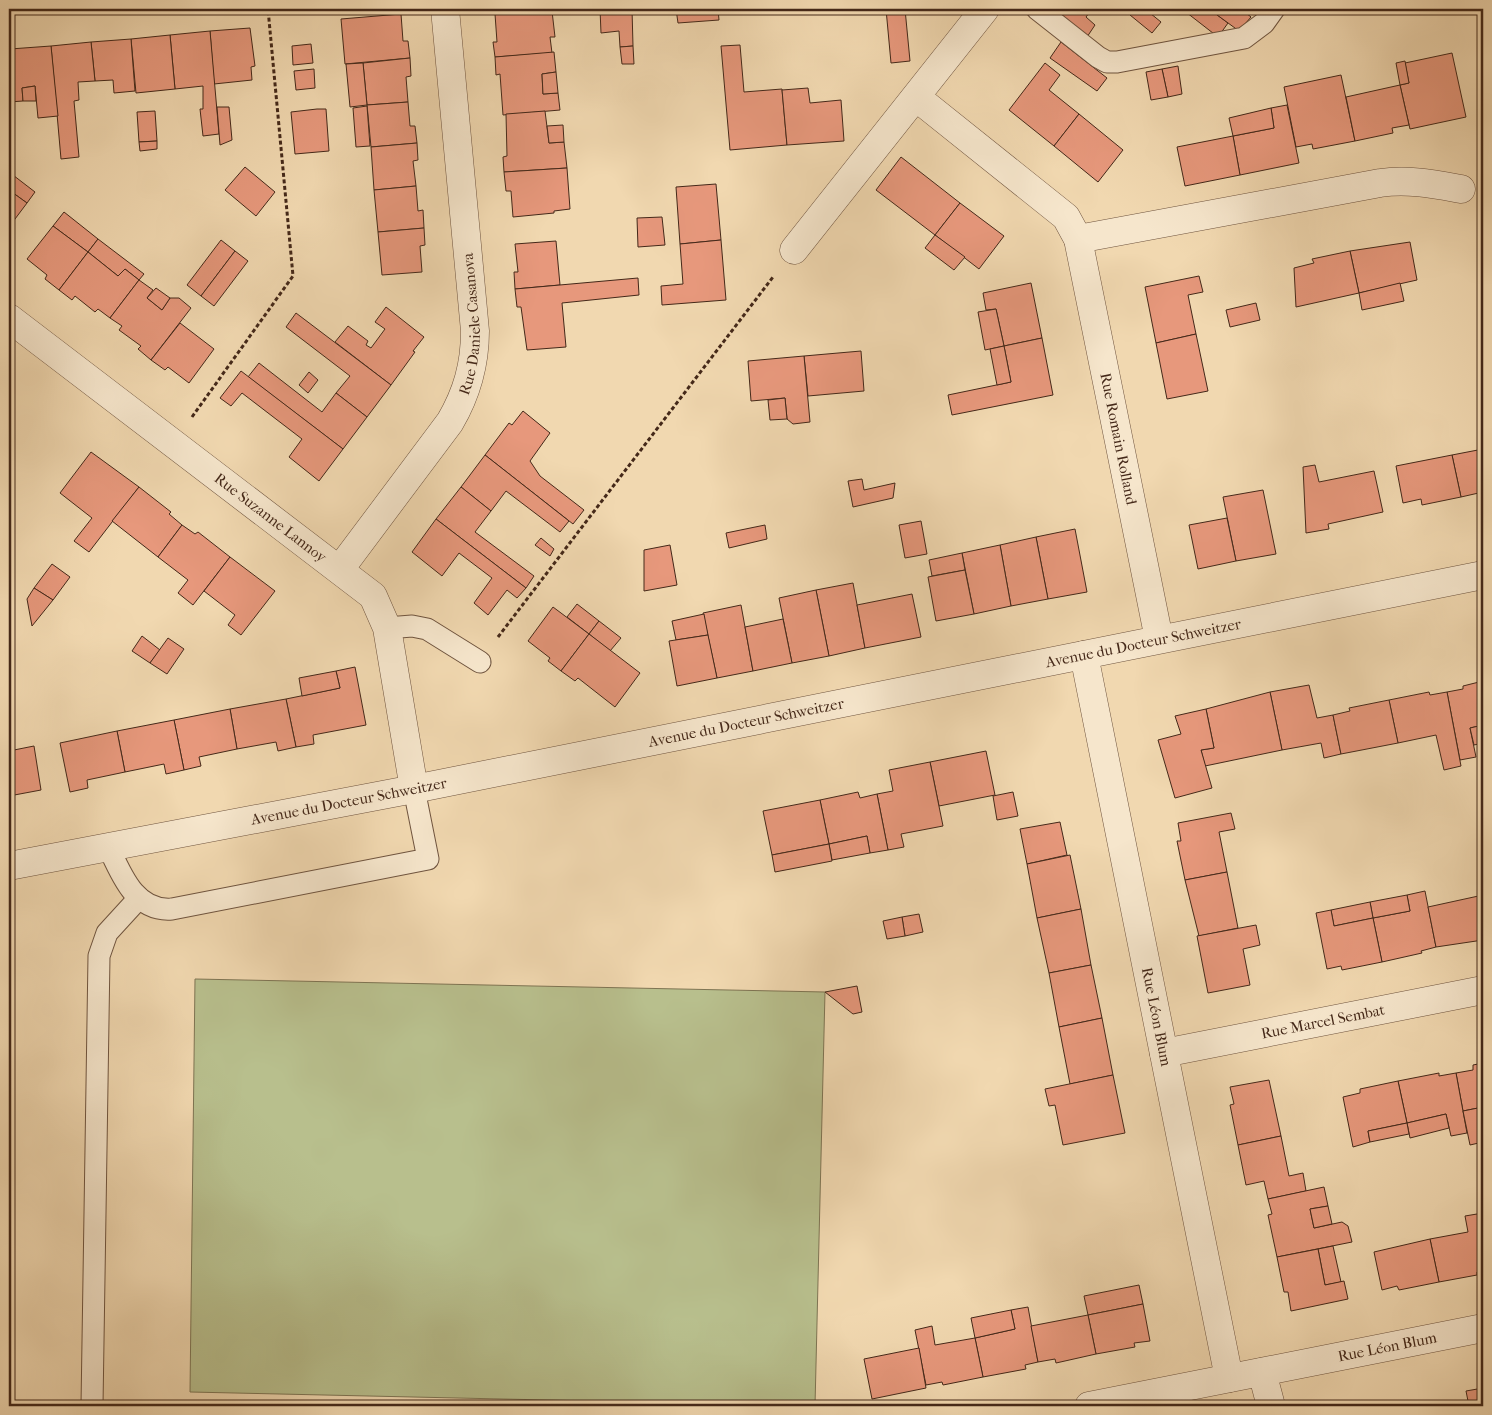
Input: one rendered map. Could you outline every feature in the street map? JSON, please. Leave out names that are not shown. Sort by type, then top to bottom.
[{"type":"street","name":"Rue Daniele Casanova","points":[[340,569],[450,422],[460,406],[472,370],[475,331],[444,9]]},
{"type":"street","points":[[794,250],[985,9]]},
{"type":"street","name":"Rue Romain Rolland","points":[[916,97],[1066,217],[1078,239],[1159,639]]},
{"type":"street","points":[[1078,239],[1389,182],[1420,182],[1461,189]]},
{"type":"street","name":"Rue Suzanne Lannoy","points":[[9,318],[373,596],[387,628],[414,789]]},
{"type":"street","name":"Avenue du Docteur Schweitzer","points":[[9,866],[414,789],[1483,575]]},
{"type":"street","name":"Rue Léon Blum","points":[[1084,655],[1230,1378]]},
{"type":"street","name":"Rue Marcel Sembat","points":[[1164,1053],[1483,990]]},
{"type":"street","name":"Rue Léon Blum","points":[[1089,1406],[1483,1328]]},
{"type":"street","points":[[1262,1372],[1271,1406]]},
{"type":"lane","points":[[1037,9],[1107,62],[1117,62],[1244,38],[1264,23],[1274,9]]},
{"type":"lane","points":[[387,628],[412,626],[427,630],[441,636],[480,662]]},
{"type":"lane","points":[[108,846],[122,876],[139,898],[151,908],[172,909],[428,859],[414,789]]},
{"type":"lane","points":[[92,1406],[99,956],[107,933],[139,898]]},
{"type":"path","points":[[173,443],[293,276],[268,9]]},
{"type":"path","points":[[480,662],[794,250]]},
{"type":"green space","points":[[195,979],[825,992],[815,1406],[190,1392]]},
{"type":"building","points":[[600,9],[632,9],[633,46],[620,47],[619,31],[601,33]]},
{"type":"building","points":[[676,9],[718,9],[719,20],[678,23]]},
{"type":"building","points":[[776,9],[800,9],[800,10],[776,11]]},
{"type":"building","points":[[886,9],[905,9],[910,61],[891,63]]},
{"type":"building","points":[[1051,9],[1092,9],[1086,17],[1095,25],[1087,37]]},
{"type":"building","points":[[1134,9],[1145,9],[1161,22],[1152,33],[1130,15]]},
{"type":"building","points":[[1182,9],[1209,9],[1228,23],[1218,37]]},
{"type":"building","points":[[1209,9],[1241,9],[1251,17],[1239,31]]},
{"type":"building","points":[[537,10],[537,12],[552,11],[555,37],[550,37],[552,53],[495,57],[493,42],[497,42],[495,14]]},
{"type":"building","points":[[401,14],[403,41],[408,41],[410,58],[345,64],[341,19]]},
{"type":"building","points":[[250,28],[255,66],[251,67],[252,80],[214,84],[210,31]]},
{"type":"building","points":[[210,31],[219,134],[203,136],[200,109],[203,109],[203,86],[175,89],[170,35]]},
{"type":"building","points":[[170,35],[175,89],[136,93],[131,39]]},
{"type":"building","points":[[131,39],[135,91],[114,93],[113,80],[95,81],[91,42]]},
{"type":"building","points":[[91,42],[95,81],[78,82],[79,100],[74,101],[79,157],[61,159],[51,46]]},
{"type":"building","points":[[1061,42],[1107,78],[1097,91],[1050,58]]},
{"type":"building","points":[[311,44],[313,63],[293,65],[292,46]]},
{"type":"building","points":[[740,45],[744,92],[782,89],[787,145],[730,150],[721,46]]},
{"type":"building","points":[[51,46],[58,116],[38,118],[35,86],[22,88],[23,101],[9,102],[9,54],[10,49]]},
{"type":"building","points":[[633,46],[634,64],[622,64],[620,47]]},
{"type":"building","points":[[554,52],[556,72],[542,74],[543,94],[558,93],[560,110],[503,115],[500,74],[496,75],[495,57]]},
{"type":"building","points":[[1452,53],[1466,117],[1410,129],[1400,85],[1409,83],[1405,63]]},
{"type":"building","points":[[410,58],[411,76],[406,77],[408,102],[367,105],[363,63]]},
{"type":"building","points":[[1405,61],[1409,83],[1400,85],[1396,63]]},
{"type":"building","points":[[363,63],[367,105],[350,107],[346,64]]},
{"type":"building","points":[[1045,63],[1060,75],[1049,90],[1079,114],[1054,146],[1009,110]]},
{"type":"building","points":[[1178,66],[1182,94],[1168,97],[1162,69]]},
{"type":"building","points":[[314,69],[315,88],[296,90],[294,71]]},
{"type":"building","points":[[1162,69],[1168,97],[1151,100],[1146,72]]},
{"type":"building","points":[[556,72],[558,93],[543,94],[542,74]]},
{"type":"building","points":[[1341,75],[1355,141],[1313,149],[1312,144],[1296,147],[1284,87]]},
{"type":"building","points":[[1400,85],[1409,125],[1392,128],[1393,133],[1355,141],[1346,97]]},
{"type":"building","points":[[35,86],[36,101],[23,101],[22,88]]},
{"type":"building","points":[[808,88],[810,103],[841,100],[844,141],[787,145],[782,90]]},
{"type":"building","points":[[408,102],[410,126],[415,126],[417,143],[371,147],[367,105]]},
{"type":"building","points":[[1287,105],[1299,163],[1240,175],[1233,136],[1274,128],[1271,108]]},
{"type":"building","points":[[367,106],[370,146],[356,147],[353,108]]},
{"type":"building","points":[[217,107],[229,107],[232,140],[220,145]]},
{"type":"building","points":[[1271,108],[1274,128],[1233,136],[1229,118]]},
{"type":"building","points":[[326,109],[329,151],[295,154],[291,112]]},
{"type":"building","points":[[155,111],[157,141],[139,142],[137,112]]},
{"type":"building","points":[[545,111],[549,143],[564,142],[567,168],[504,172],[503,157],[507,156],[506,114]]},
{"type":"building","points":[[1079,114],[1123,150],[1098,182],[1054,146]]},
{"type":"building","points":[[563,125],[564,142],[549,143],[547,126]]},
{"type":"building","points":[[1233,136],[1240,175],[1185,186],[1177,147]]},
{"type":"building","points":[[157,141],[157,149],[140,151],[139,142]]},
{"type":"building","points":[[417,143],[418,160],[413,161],[416,186],[374,190],[371,147]]},
{"type":"building","points":[[901,157],[960,203],[935,235],[876,190]]},
{"type":"building","points":[[245,167],[275,192],[256,216],[225,190]]},
{"type":"building","points":[[567,168],[570,209],[554,211],[554,213],[513,217],[511,191],[506,191],[504,172]]},
{"type":"building","points":[[9,172],[35,192],[27,203],[9,190]]},
{"type":"building","points":[[716,184],[721,240],[680,244],[676,187]]},
{"type":"building","points":[[416,186],[418,211],[423,210],[424,228],[378,232],[374,190]]},
{"type":"building","points":[[9,190],[27,203],[9,227]]},
{"type":"building","points":[[960,203],[1004,236],[979,269],[935,235]]},
{"type":"building","points":[[64,212],[98,239],[88,252],[53,226]]},
{"type":"building","points":[[662,217],[665,245],[638,247],[637,218]]},
{"type":"building","points":[[53,226],[88,252],[59,290],[45,279],[47,275],[27,259]]},
{"type":"building","points":[[424,228],[425,245],[420,246],[422,272],[382,275],[378,232]]},
{"type":"building","points":[[935,235],[965,257],[954,270],[925,248]]},
{"type":"building","points":[[98,239],[144,274],[139,280],[125,269],[118,276],[88,252]]},
{"type":"building","points":[[221,240],[235,251],[201,296],[187,285]]},
{"type":"building","points":[[721,240],[726,300],[662,305],[661,286],[683,284],[680,244]]},
{"type":"building","points":[[556,241],[560,285],[515,289],[514,272],[518,272],[515,244]]},
{"type":"building","points":[[1410,242],[1417,280],[1359,293],[1350,251]]},
{"type":"building","points":[[235,251],[248,261],[214,306],[201,296]]},
{"type":"building","points":[[1350,251],[1359,293],[1296,307],[1294,268],[1314,263],[1312,259]]},
{"type":"building","points":[[88,252],[118,276],[125,269],[139,280],[110,318],[98,309],[95,312],[75,296],[72,300],[59,290]]},
{"type":"building","points":[[1199,276],[1203,292],[1188,295],[1196,334],[1156,343],[1145,287]]},
{"type":"building","points":[[638,278],[639,295],[562,303],[566,347],[527,350],[521,307],[517,307],[515,289]]},
{"type":"building","points":[[139,280],[153,290],[147,298],[162,310],[170,298],[179,298],[191,308],[151,360],[138,349],[141,346],[119,330],[122,326],[110,318]]},
{"type":"building","points":[[1031,283],[1042,338],[1004,346],[996,309],[986,310],[983,293]]},
{"type":"building","points":[[1400,283],[1404,301],[1362,310],[1359,293]]},
{"type":"building","points":[[156,288],[170,298],[162,310],[147,298]]},
{"type":"building","points":[[1256,303],[1260,320],[1230,327],[1226,310]]},
{"type":"building","points":[[386,307],[424,337],[391,385],[335,342],[348,326],[368,341],[366,345],[371,348],[385,329],[375,322]]},
{"type":"building","points":[[996,309],[1004,346],[985,350],[978,312]]},
{"type":"building","points":[[296,313],[391,385],[367,417],[336,393],[350,376],[286,327]]},
{"type":"building","points":[[180,323],[214,349],[189,383],[168,367],[165,370],[151,360]]},
{"type":"building","points":[[1196,334],[1208,391],[1167,399],[1156,343]]},
{"type":"building","points":[[1042,338],[1053,395],[952,415],[948,395],[1011,382],[1004,346]]},
{"type":"building","points":[[1004,346],[1011,382],[997,385],[990,349]]},
{"type":"building","points":[[861,351],[864,391],[808,396],[804,356]]},
{"type":"building","points":[[804,356],[810,422],[793,424],[787,419],[785,398],[751,401],[748,361]]},
{"type":"building","points":[[259,363],[322,412],[336,393],[367,417],[343,449],[248,377]]},
{"type":"building","points":[[241,371],[343,449],[319,481],[289,457],[302,439],[242,393],[231,406],[220,398]]},
{"type":"building","points":[[309,372],[318,380],[308,393],[299,385]]},
{"type":"building","points":[[785,398],[787,419],[770,420],[768,400]]},
{"type":"building","points":[[523,411],[550,433],[530,461],[540,476],[584,510],[573,524],[485,455],[509,423],[512,425]]},
{"type":"building","points":[[1483,449],[1483,492],[1461,497],[1452,455]]},
{"type":"building","points":[[91,452],[139,487],[89,552],[74,541],[92,518],[60,493]]},
{"type":"building","points":[[485,455],[569,521],[560,532],[506,491],[491,511],[461,487]]},
{"type":"building","points":[[1452,455],[1461,497],[1422,505],[1421,499],[1403,503],[1396,466]]},
{"type":"building","points":[[1315,465],[1319,482],[1374,471],[1383,512],[1328,524],[1329,529],[1306,533],[1303,467]]},
{"type":"building","points":[[862,479],[864,490],[895,483],[893,498],[853,507],[848,481]]},
{"type":"building","points":[[139,487],[171,512],[169,514],[182,525],[158,557],[112,521]]},
{"type":"building","points":[[461,487],[491,511],[475,532],[534,576],[526,588],[436,519]]},
{"type":"building","points":[[1263,490],[1276,554],[1236,561],[1223,497]]},
{"type":"building","points":[[1227,518],[1236,561],[1198,569],[1189,525]]},
{"type":"building","points":[[436,519],[526,588],[517,598],[507,590],[488,615],[474,603],[492,578],[459,553],[442,576],[412,552]]},
{"type":"building","points":[[921,521],[927,554],[905,558],[899,525]]},
{"type":"building","points":[[182,525],[195,534],[198,532],[230,557],[193,605],[178,593],[188,580],[158,557]]},
{"type":"building","points":[[765,525],[767,539],[729,548],[726,533]]},
{"type":"building","points":[[1075,529],[1087,592],[1048,599],[1036,537]]},
{"type":"building","points":[[1036,537],[1048,599],[1011,606],[1000,545]]},
{"type":"building","points":[[541,538],[554,549],[550,556],[535,545]]},
{"type":"building","points":[[670,545],[677,585],[644,591],[644,550]]},
{"type":"building","points":[[1000,545],[1011,606],[974,614],[962,553]]},
{"type":"building","points":[[962,553],[965,570],[932,576],[929,560]]},
{"type":"building","points":[[230,557],[275,591],[241,635],[228,625],[235,615],[204,591]]},
{"type":"building","points":[[52,564],[70,577],[53,600],[34,588]]},
{"type":"building","points":[[965,570],[974,614],[936,621],[928,577]]},
{"type":"building","points":[[853,583],[865,648],[829,656],[816,590]]},
{"type":"building","points":[[34,588],[53,600],[32,626],[27,599]]},
{"type":"building","points":[[816,590],[829,656],[792,663],[779,598]]},
{"type":"building","points":[[912,594],[921,637],[865,648],[857,605]]},
{"type":"building","points":[[577,604],[599,621],[589,634],[567,617]]},
{"type":"building","points":[[741,605],[753,671],[717,678],[703,613]]},
{"type":"building","points":[[553,607],[589,634],[561,671],[548,661],[550,658],[528,641]]},
{"type":"building","points":[[704,614],[708,635],[676,640],[672,621]]},
{"type":"building","points":[[783,619],[792,663],[753,671],[745,627]]},
{"type":"building","points":[[599,621],[621,638],[610,651],[589,634]]},
{"type":"building","points":[[589,634],[640,673],[615,707],[578,678],[575,681],[561,671]]},
{"type":"building","points":[[708,635],[717,678],[677,686],[669,641]]},
{"type":"building","points":[[142,636],[160,650],[150,663],[132,651]]},
{"type":"building","points":[[168,638],[184,649],[167,674],[150,663]]},
{"type":"building","points":[[355,667],[366,725],[313,735],[314,744],[296,747],[286,699],[340,688],[336,671]]},
{"type":"building","points":[[336,671],[340,688],[302,696],[299,678]]},
{"type":"building","points":[[1483,681],[1483,725],[1470,728],[1476,757],[1460,760],[1447,692],[1463,689],[1463,686]]},
{"type":"building","points":[[1309,685],[1317,718],[1333,715],[1341,754],[1324,758],[1321,743],[1282,750],[1270,692]]},
{"type":"building","points":[[1270,692],[1282,750],[1205,766],[1201,750],[1214,748],[1206,709]]},
{"type":"building","points":[[1429,692],[1430,695],[1447,692],[1461,766],[1444,770],[1436,735],[1398,743],[1389,700]]},
{"type":"building","points":[[286,699],[296,747],[278,751],[276,742],[237,749],[230,709]]},
{"type":"building","points":[[1389,700],[1398,743],[1341,754],[1333,715],[1350,711],[1349,708]]},
{"type":"building","points":[[230,709],[237,749],[199,757],[201,766],[184,770],[174,720]]},
{"type":"building","points":[[1206,709],[1214,748],[1201,750],[1212,788],[1175,798],[1158,740],[1181,734],[1175,716]]},
{"type":"building","points":[[174,720],[184,770],[166,774],[164,764],[125,772],[117,731]]},
{"type":"building","points":[[1483,725],[1483,743],[1474,745],[1470,728]]},
{"type":"building","points":[[117,731],[125,772],[87,780],[88,788],[70,792],[60,743]]},
{"type":"building","points":[[34,746],[41,790],[9,796],[9,751]]},
{"type":"building","points":[[986,751],[995,795],[939,806],[930,762]]},
{"type":"building","points":[[930,762],[943,826],[901,834],[904,847],[888,850],[877,794],[893,791],[889,770]]},
{"type":"building","points":[[858,792],[860,798],[877,794],[888,850],[870,853],[867,836],[829,844],[820,800]]},
{"type":"building","points":[[1013,792],[1018,816],[997,820],[993,796]]},
{"type":"building","points":[[820,800],[829,844],[772,855],[763,811]]},
{"type":"building","points":[[1231,813],[1235,829],[1219,832],[1227,872],[1185,880],[1177,841],[1181,841],[1178,823]]},
{"type":"building","points":[[1060,822],[1067,855],[1027,864],[1020,829]]},
{"type":"building","points":[[867,836],[870,853],[832,860],[829,844]]},
{"type":"building","points":[[829,844],[832,861],[775,872],[772,855]]},
{"type":"building","points":[[1070,855],[1081,909],[1037,918],[1027,864]]},
{"type":"building","points":[[1227,872],[1238,928],[1199,936],[1185,880]]},
{"type":"building","points":[[1425,891],[1436,947],[1421,951],[1422,953],[1382,962],[1373,918],[1410,911],[1407,895]]},
{"type":"building","points":[[1407,895],[1410,911],[1373,918],[1370,902]]},
{"type":"building","points":[[1483,895],[1483,940],[1436,947],[1428,907]]},
{"type":"building","points":[[1370,902],[1373,918],[1334,926],[1331,910]]},
{"type":"building","points":[[1081,909],[1091,965],[1049,973],[1037,918]]},
{"type":"building","points":[[1331,910],[1334,926],[1373,918],[1382,962],[1342,970],[1341,966],[1327,969],[1316,913]]},
{"type":"building","points":[[919,914],[923,932],[905,936],[902,917]]},
{"type":"building","points":[[902,917],[905,936],[887,939],[883,921]]},
{"type":"building","points":[[1256,925],[1260,945],[1243,949],[1250,985],[1208,993],[1197,936]]},
{"type":"building","points":[[1091,965],[1102,1018],[1059,1027],[1049,973]]},
{"type":"building","points":[[857,986],[862,1012],[853,1014],[825,992]]},
{"type":"building","points":[[1102,1018],[1113,1075],[1070,1084],[1059,1027]]},
{"type":"building","points":[[1483,1063],[1483,1107],[1463,1111],[1456,1073],[1473,1070],[1473,1065]]},
{"type":"building","points":[[1439,1073],[1439,1076],[1456,1073],[1467,1133],[1451,1136],[1446,1114],[1407,1123],[1398,1081]]},
{"type":"building","points":[[1113,1075],[1125,1133],[1063,1145],[1055,1105],[1049,1106],[1045,1089]]},
{"type":"building","points":[[1269,1080],[1281,1136],[1238,1145],[1230,1105],[1234,1104],[1230,1087]]},
{"type":"building","points":[[1398,1081],[1407,1123],[1368,1131],[1370,1142],[1353,1147],[1343,1097],[1360,1093],[1360,1089]]},
{"type":"building","points":[[1483,1107],[1483,1142],[1470,1145],[1463,1111]]},
{"type":"building","points":[[1446,1114],[1449,1128],[1410,1138],[1407,1123]]},
{"type":"building","points":[[1407,1123],[1409,1134],[1370,1142],[1368,1131]]},
{"type":"building","points":[[1281,1136],[1289,1176],[1303,1173],[1306,1191],[1268,1199],[1264,1181],[1246,1185],[1238,1145]]},
{"type":"building","points":[[1324,1187],[1328,1206],[1310,1209],[1314,1228],[1342,1222],[1348,1226],[1352,1242],[1277,1257],[1268,1215],[1272,1214],[1268,1199]]},
{"type":"building","points":[[1328,1206],[1332,1224],[1314,1228],[1310,1209]]},
{"type":"building","points":[[1483,1213],[1483,1270],[1477,1272],[1477,1275],[1439,1282],[1430,1239],[1468,1232],[1465,1216]]},
{"type":"building","points":[[1430,1239],[1439,1282],[1399,1290],[1397,1286],[1382,1290],[1374,1252]]},
{"type":"building","points":[[1333,1246],[1341,1282],[1325,1285],[1318,1249]]},
{"type":"building","points":[[1318,1249],[1325,1285],[1344,1281],[1348,1299],[1291,1311],[1288,1292],[1284,1292],[1277,1257]]},
{"type":"building","points":[[1139,1285],[1143,1304],[1088,1315],[1084,1296]]},
{"type":"building","points":[[1143,1304],[1150,1341],[1134,1343],[1135,1347],[1096,1354],[1088,1315]]},
{"type":"building","points":[[1028,1307],[1038,1362],[1025,1365],[1026,1369],[983,1377],[975,1338],[1015,1329],[1011,1310]]},
{"type":"building","points":[[1011,1310],[1015,1329],[975,1338],[971,1318]]},
{"type":"building","points":[[1088,1315],[1096,1354],[1056,1363],[1055,1359],[1038,1362],[1031,1326]]},
{"type":"building","points":[[932,1326],[935,1345],[975,1338],[983,1377],[943,1385],[942,1382],[926,1385],[915,1330]]},
{"type":"building","points":[[919,1348],[926,1388],[872,1399],[864,1359]]},
{"type":"building","points":[[1483,1388],[1483,1406],[1469,1406],[1466,1391]]}]
